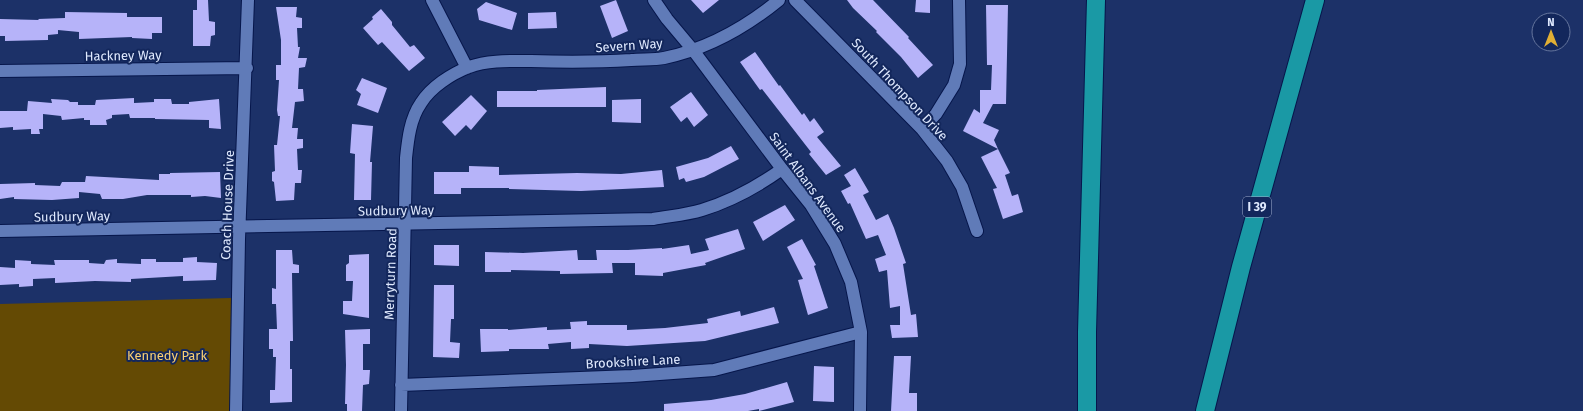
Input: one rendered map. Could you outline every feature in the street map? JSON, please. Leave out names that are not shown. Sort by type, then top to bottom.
[{"type":"highway","points":[[1086,0],[1088,184],[1087,411]]},
{"type":"highway","points":[[1087,332],[1096,0]]},
{"type":"highway","name":"I 39","points":[[1205,411],[1241,267],[1315,1]]},
{"type":"street","name":"Coach House Drive","points":[[236,411],[240,226],[247,68],[248,0]]},
{"type":"street","points":[[432,0],[466,68]]},
{"type":"street","name":"Saint Albans Avenue","points":[[654,0],[667,20],[693,50],[810,205],[835,244],[851,282],[861,332],[860,411]]},
{"type":"street","name":"Severn Way","points":[[466,68],[494,61],[603,62],[663,58],[693,50],[731,33],[758,16],[779,0]]},
{"type":"street","name":"South Thompson Drive","points":[[795,0],[922,129],[948,161],[962,186],[977,231]]},
{"type":"street","points":[[922,129],[936,114],[954,85],[960,64],[959,0]]},
{"type":"street","name":"Hackney Way","points":[[0,71],[247,68]]},
{"type":"street","name":"Merryturn Road","points":[[401,411],[406,158],[409,132],[420,104],[429,93],[444,80],[466,68]]},
{"type":"street","name":"Sudbury Way","points":[[0,231],[653,219],[701,210],[739,195],[782,169]]},
{"type":"street","name":"Brookshire Lane","points":[[401,386],[632,376],[714,370],[861,332]]},
{"type":"green space","name":"Kennedy Park","points":[[231,298],[230,411],[0,411],[0,304]]},
{"type":"building","points":[[197,0],[208,0],[209,21],[215,22],[215,35],[211,36],[210,46],[193,46],[193,10],[197,10]]},
{"type":"building","points":[[616,0],[628,31],[612,38],[600,6]]},
{"type":"building","points":[[691,0],[719,0],[703,13]]},
{"type":"building","points":[[847,0],[873,0],[909,37],[908,38],[933,65],[918,78],[901,57]]},
{"type":"building","points":[[916,0],[930,0],[930,13],[915,12]]},
{"type":"building","points":[[486,2],[517,13],[512,30],[479,20],[477,9]]},
{"type":"building","points":[[986,5],[1008,5],[1006,104],[993,104],[983,123],[999,130],[994,140],[998,149],[963,131],[974,109],[980,113],[980,90],[991,90],[992,65],[987,65]]},
{"type":"building","points":[[276,7],[297,7],[296,17],[302,18],[302,28],[297,28],[298,47],[300,47],[298,58],[307,58],[305,67],[299,68],[298,89],[303,89],[304,101],[295,102],[292,128],[298,128],[297,139],[303,139],[303,148],[297,149],[298,170],[302,170],[301,183],[295,183],[294,200],[276,201],[274,182],[272,181],[272,172],[275,171],[274,145],[277,145],[280,116],[278,116],[277,110],[279,80],[276,80],[276,65],[281,65],[281,40]]},
{"type":"building","points":[[381,9],[410,47],[414,45],[425,58],[409,71],[382,42],[378,45],[363,28]]},
{"type":"building","points":[[65,12],[127,13],[127,17],[162,17],[162,33],[152,33],[152,39],[132,37],[79,39],[79,32],[58,30],[58,34],[48,35],[48,40],[5,41],[5,36],[0,36],[0,19],[39,20],[38,19],[65,18]]},
{"type":"building","points":[[556,12],[557,28],[528,29],[528,13]]},
{"type":"building","points":[[755,52],[802,115],[804,113],[810,122],[814,118],[824,132],[817,137],[841,166],[826,175],[809,154],[811,152],[762,89],[760,90],[740,62]]},
{"type":"building","points":[[362,78],[387,88],[378,113],[357,105],[361,94],[356,90]]},
{"type":"building","points":[[606,87],[606,107],[497,107],[497,91],[537,91]]},
{"type":"building","points":[[691,92],[708,115],[694,127],[687,117],[681,122],[670,107]]},
{"type":"building","points":[[471,95],[487,111],[471,130],[466,125],[455,136],[442,122]]},
{"type":"building","points":[[134,98],[134,103],[154,102],[154,99],[171,99],[172,104],[189,104],[189,102],[219,99],[221,129],[209,128],[209,120],[130,118],[129,114],[112,115],[112,118],[106,120],[107,125],[90,125],[90,120],[84,120],[84,118],[62,120],[61,116],[43,114],[43,129],[39,129],[40,134],[31,134],[31,129],[13,130],[13,127],[0,128],[0,111],[27,111],[28,101],[52,103],[51,99],[68,100],[70,102],[78,102],[78,105],[95,105],[96,100]]},
{"type":"building","points":[[641,99],[641,123],[612,122],[612,100]]},
{"type":"building","points":[[352,124],[373,126],[370,162],[372,162],[371,200],[354,200],[355,154],[350,153]]},
{"type":"building","points":[[731,146],[739,159],[704,177],[686,182],[684,178],[679,180],[676,167],[708,158]]},
{"type":"building","points":[[998,149],[1010,173],[1005,175],[1012,196],[1018,194],[1023,212],[1003,219],[993,189],[997,188],[981,157]]},
{"type":"building","points":[[469,166],[499,167],[499,175],[577,173],[621,174],[662,170],[664,187],[581,191],[461,188],[461,194],[434,194],[434,172],[469,172]]},
{"type":"building","points":[[855,168],[869,192],[863,195],[876,220],[888,214],[894,228],[906,263],[903,264],[911,315],[916,314],[918,337],[892,338],[890,325],[900,325],[900,306],[890,308],[887,270],[879,272],[875,259],[886,255],[878,235],[866,239],[850,203],[848,204],[841,191],[851,186],[844,175]]},
{"type":"building","points":[[220,172],[221,198],[205,196],[191,197],[191,195],[147,195],[123,199],[102,199],[100,194],[79,192],[79,198],[52,200],[14,199],[14,197],[0,199],[0,184],[35,183],[35,185],[60,186],[62,182],[85,182],[86,176],[159,180],[159,174]]},
{"type":"building","points":[[785,205],[795,220],[763,241],[753,222]]},
{"type":"building","points":[[738,229],[745,249],[705,263],[706,265],[663,273],[663,276],[635,275],[635,263],[612,263],[613,273],[560,274],[560,271],[511,270],[511,272],[485,272],[485,252],[523,253],[577,250],[578,260],[597,260],[596,250],[662,249],[689,245],[691,254],[709,250],[705,239]]},
{"type":"building","points":[[802,239],[816,265],[814,266],[828,308],[808,315],[798,280],[803,279],[787,247]]},
{"type":"building","points":[[434,245],[459,245],[459,266],[434,265]]},
{"type":"building","points":[[276,250],[292,250],[293,264],[299,265],[299,273],[292,273],[293,341],[290,341],[290,369],[292,369],[292,402],[270,403],[270,390],[275,390],[276,357],[273,357],[273,349],[269,349],[269,329],[277,329],[276,304],[272,304],[272,288],[276,289]]},
{"type":"building","points":[[369,254],[369,318],[343,314],[343,301],[352,301],[353,281],[346,281],[346,265],[349,263],[349,255]]},
{"type":"building","points":[[197,257],[197,262],[217,263],[216,280],[183,281],[183,276],[131,279],[131,282],[95,281],[55,283],[55,278],[33,279],[33,286],[19,287],[19,284],[0,285],[0,267],[15,268],[15,260],[31,261],[31,264],[55,265],[54,260],[89,260],[89,263],[104,264],[106,260],[117,259],[117,263],[141,264],[141,259],[156,259],[156,262],[183,262],[183,258]]},
{"type":"building","points":[[434,285],[454,285],[454,319],[451,319],[450,342],[460,343],[459,358],[433,357]]},
{"type":"building","points":[[774,307],[779,323],[705,341],[627,346],[589,344],[589,348],[571,349],[571,342],[548,344],[549,349],[509,349],[509,351],[481,352],[480,329],[508,330],[547,327],[547,330],[571,329],[570,322],[587,321],[587,325],[627,325],[627,330],[665,328],[708,323],[707,319],[740,311],[741,316]]},
{"type":"building","points":[[370,329],[370,344],[363,344],[363,370],[370,370],[369,384],[363,385],[362,411],[347,411],[347,404],[345,404],[345,330]]},
{"type":"building","points":[[894,356],[911,356],[909,393],[917,393],[917,411],[891,411]]},
{"type":"building","points":[[814,366],[834,367],[834,402],[813,401]]},
{"type":"building","points":[[787,382],[794,402],[759,411],[759,409],[748,411],[664,411],[664,404],[711,400],[745,394]]}]
